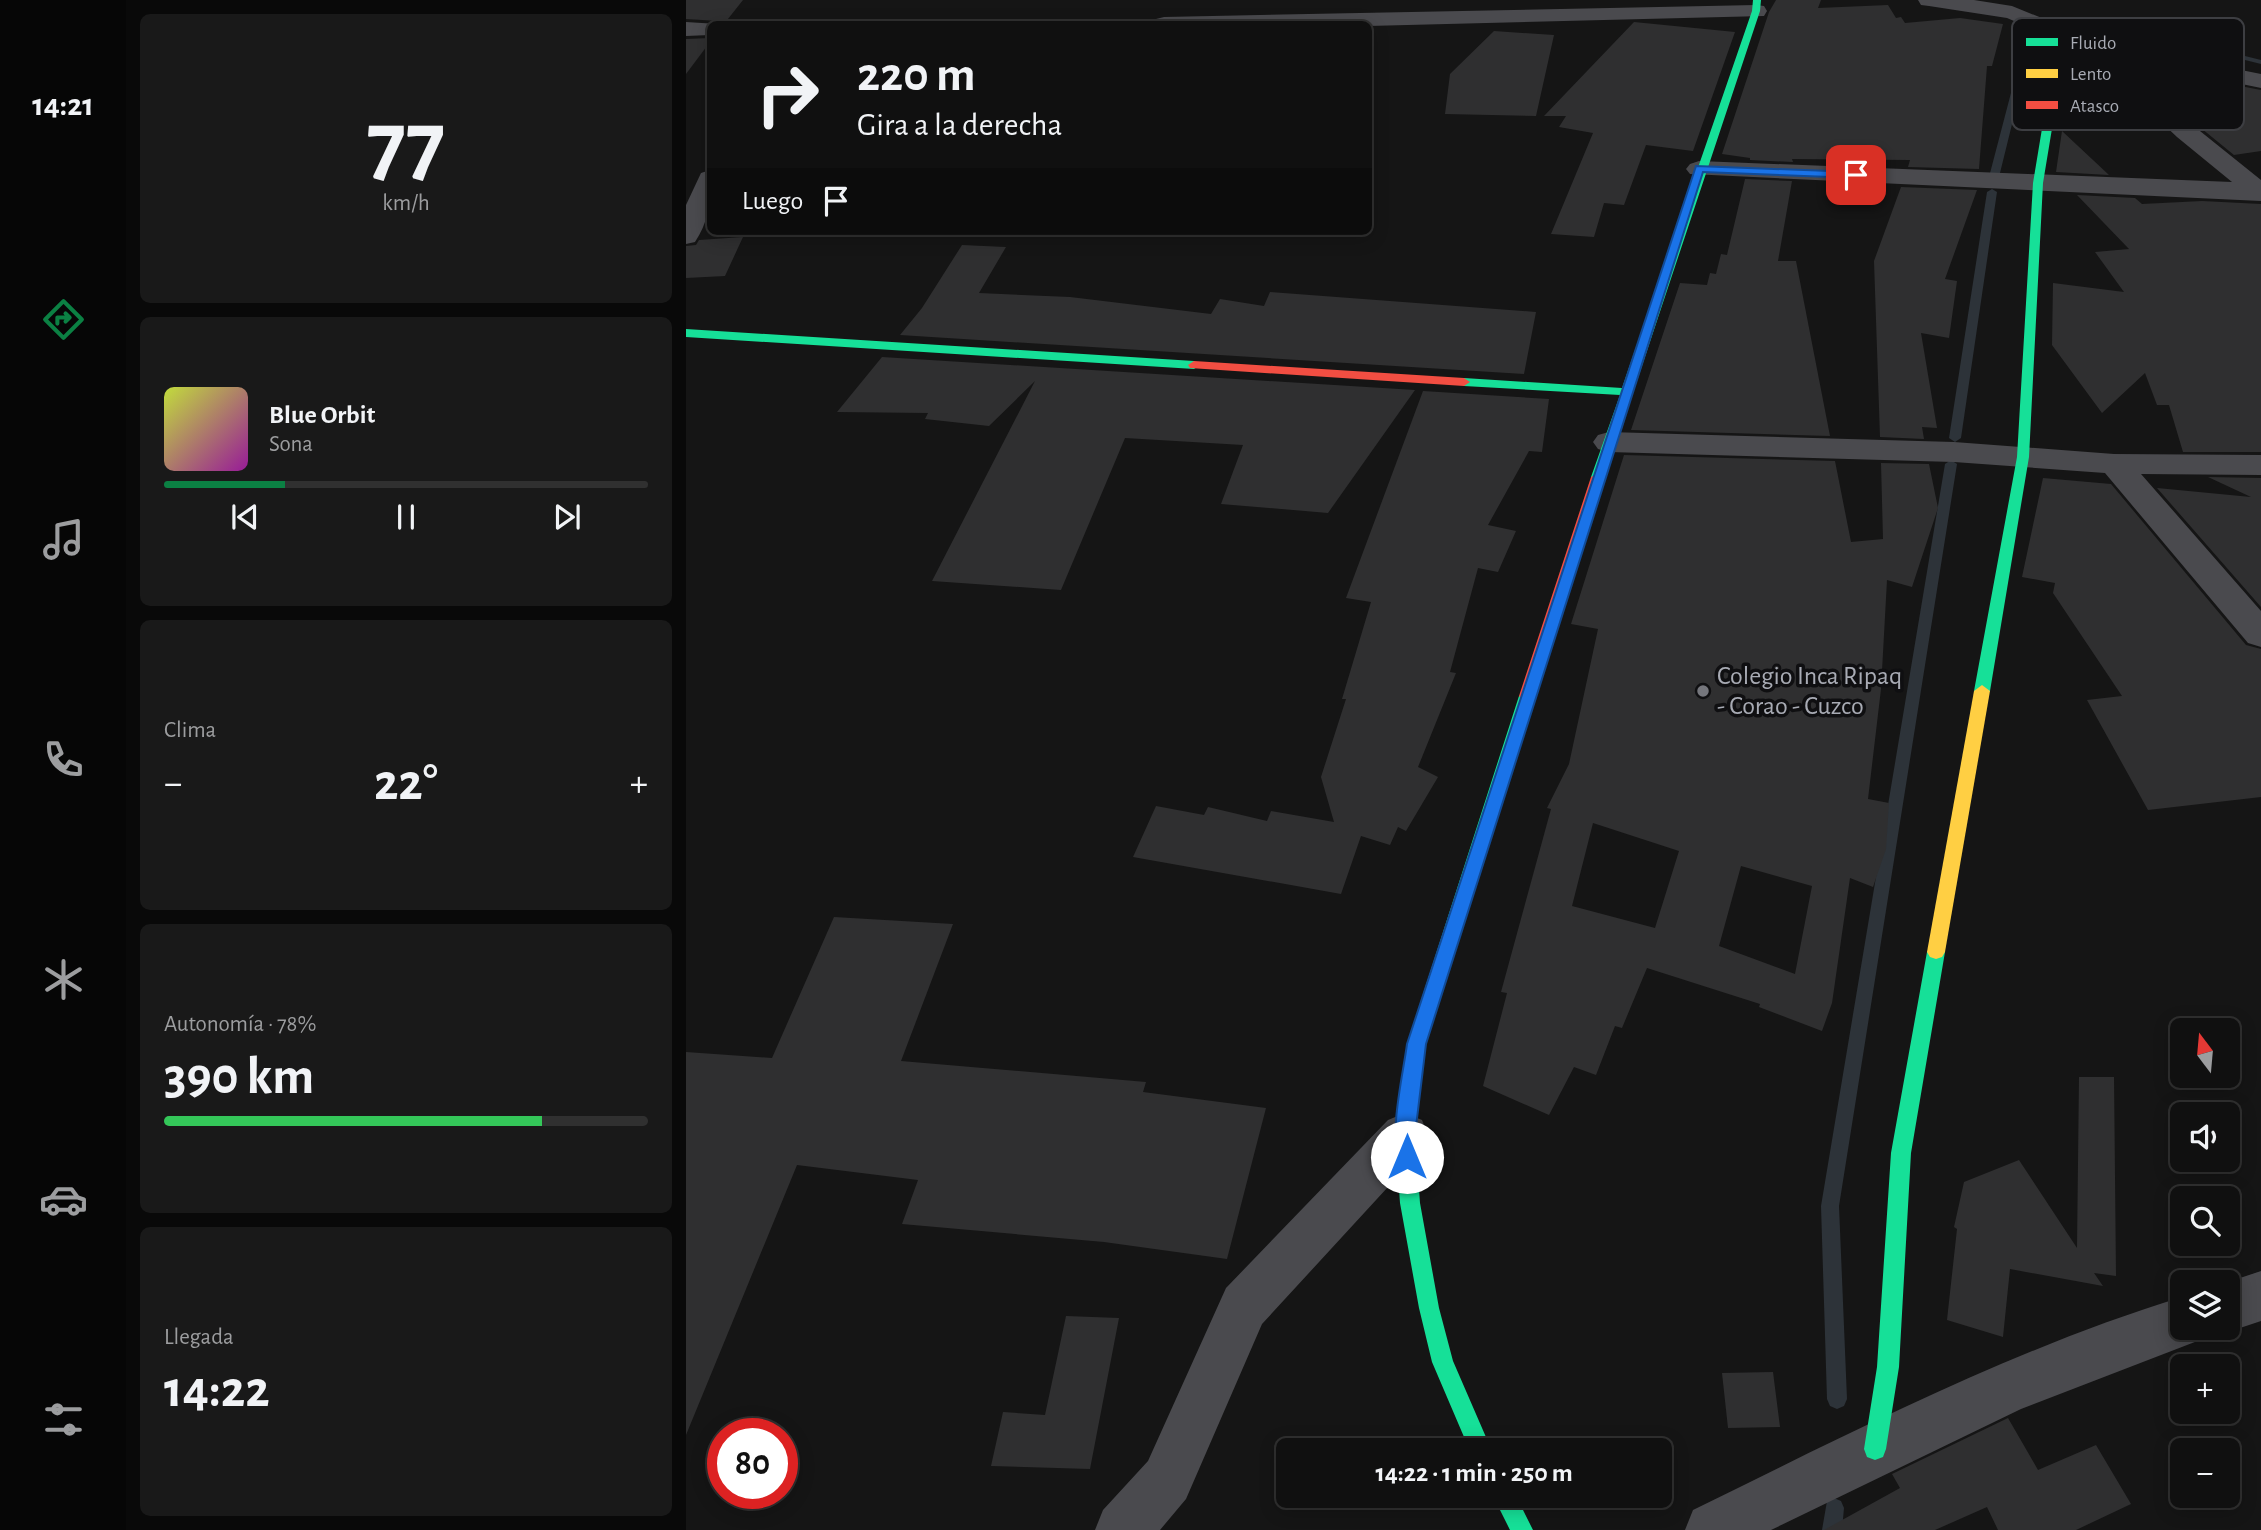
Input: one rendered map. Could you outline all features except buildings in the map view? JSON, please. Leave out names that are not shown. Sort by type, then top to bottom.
[{"type":"main road","points":[[1475,1438],[1443,1362],[1429,1308],[1410,1203],[1405,1135],[1416,1044],[1609,442],[1756,5]]},
{"type":"main road","points":[[1874,1449],[1888,1367],[1901,1153],[2023,457],[2038,183],[2047,130]]},
{"type":"main road","points":[[686,333],[1626,392]]},
{"type":"main road","points":[[1510,1508],[1522,1530]]},
{"type":"street","points":[[1929,0],[2011,6],[2035,18]]},
{"type":"street","points":[[1257,21],[1756,5]]},
{"type":"street","points":[[686,29],[707,29]]},
{"type":"street","points":[[2184,130],[2260,192]]},
{"type":"street","points":[[1699,169],[2260,192]]},
{"type":"street","points":[[686,236],[707,185]]},
{"type":"street","points":[[1609,442],[1954,452],[2114,464],[2261,465]]},
{"type":"street","points":[[2114,464],[2261,634]]},
{"type":"street","points":[[1123,1530],[1167,1480],[1244,1306],[1405,1135]]},
{"type":"street","points":[[2240,1303],[2261,1296]]},
{"type":"street","points":[[1713,1530],[1874,1449],[2101,1349],[2170,1326]]},
{"type":"waterway","points":[[2244,58],[2261,62]]},
{"type":"waterway","points":[[1994,177],[2012,106]]},
{"type":"waterway","points":[[1955,438],[1992,192]]},
{"type":"waterway","points":[[1837,1399],[1830,1206],[1951,464]]},
{"type":"waterway","points":[[1832,1530],[1834,1508]]},
{"type":"traffic: fast","points":[[1598,477],[1756,11],[1757,0]]},
{"type":"traffic: fast","points":[[1982,691],[2023,457],[2038,183],[2047,130]]},
{"type":"traffic: fast","points":[[686,333],[1194,365]]},
{"type":"traffic: fast","points":[[1464,382],[1626,392]]},
{"type":"traffic: fast","points":[[1475,1438],[1443,1362],[1429,1308],[1410,1203],[1405,1135],[1416,1044],[1527,696]]},
{"type":"traffic: fast","points":[[1875,1449],[1888,1367],[1901,1153],[1936,952]]},
{"type":"traffic: fast","points":[[1510,1508],[1522,1530]]},
{"type":"traffic: slow","points":[[1936,952],[1982,691]]},
{"type":"traffic: jam","points":[[1194,365],[1464,382]]},
{"type":"traffic: jam","points":[[1527,696],[1598,477]]},
{"type":"place","name":"Colegio Inca Ripaq - Corao - Cuzco","points":[[1703,691]]},
{"type":"route","points":[[1407,1157],[1405,1135],[1416,1044],[1699,169],[1856,175]]}]
